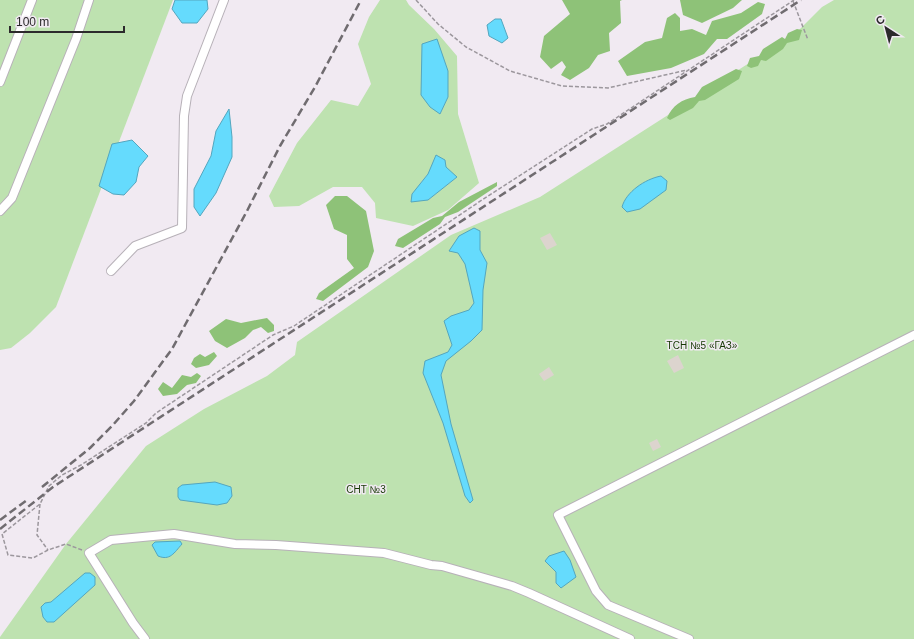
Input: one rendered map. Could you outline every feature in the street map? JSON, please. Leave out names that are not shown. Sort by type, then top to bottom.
[{"type":"lane","points":[[0,82],[32,0]]},
{"type":"lane","points":[[0,211],[12,198],[73,46],[89,0]]},
{"type":"lane","points":[[111,271],[135,246],[182,228],[184,116],[187,96],[224,0]]},
{"type":"lane","points":[[689,639],[608,605],[596,591],[558,515],[914,335]]},
{"type":"lane","points":[[146,639],[133,623],[89,553],[111,540],[174,534],[235,544],[384,552],[431,565],[442,566],[512,586],[630,639]]},
{"type":"path","points":[[416,0],[438,24],[466,47],[510,72],[562,86],[608,88],[689,70]]},
{"type":"path","points":[[48,550],[37,535],[40,504],[49,486],[62,475],[81,465],[146,423],[156,413],[169,404],[274,335],[294,326],[488,196],[592,129],[607,124],[794,0],[808,40]]},
{"type":"path","points":[[40,504],[2,534],[8,555],[33,558],[48,550],[66,544],[89,553]]},
{"type":"green space","points":[[0,0],[173,0],[56,307],[30,333],[11,348],[0,350]]},
{"type":"green space","points":[[380,0],[406,0],[457,56],[458,114],[479,183],[448,210],[413,226],[376,218],[375,203],[362,187],[333,187],[299,206],[274,207],[269,196],[297,143],[331,100],[358,106],[371,84],[358,44],[369,17]],"holes":[[[422,44],[448,97],[440,114],[422,71]],[[428,174],[457,177],[428,200],[419,185]]]},
{"type":"green space","points":[[562,0],[622,0],[620,1],[621,23],[609,33],[610,51],[598,55],[589,68],[570,80],[561,75],[566,67],[562,61],[551,69],[540,57],[544,36],[570,14]]},
{"type":"green space","points":[[680,0],[742,0],[733,8],[702,23],[683,15]]},
{"type":"green space","name":"ТСН №5 «ГАЗ»","points":[[834,0],[914,0],[914,639],[0,639],[66,544],[146,446],[204,409],[267,376],[295,355],[297,342],[451,235],[540,197],[796,33],[822,7]]},
{"type":"green space","points":[[758,2],[765,4],[762,14],[727,39],[717,39],[704,54],[671,68],[627,76],[618,61],[645,42],[662,38],[667,18],[675,13],[680,18],[680,31],[692,29],[706,35],[712,21],[741,13]]},
{"type":"green space","points":[[797,29],[802,30],[799,40],[787,43],[783,49],[766,61],[761,60],[758,66],[751,68],[747,66],[750,58],[759,56],[763,49],[782,37],[785,39],[788,33]]},
{"type":"green space","points":[[736,69],[742,71],[739,79],[705,100],[699,101],[693,108],[670,120],[667,118],[678,104],[686,99],[695,97],[702,87]]},
{"type":"green space","points":[[497,182],[497,186],[458,212],[445,217],[440,224],[403,248],[395,246],[398,239],[433,218],[442,216],[459,202]]},
{"type":"green space","points":[[335,196],[347,196],[366,211],[374,251],[368,267],[323,301],[316,299],[319,293],[354,268],[347,259],[347,235],[334,229],[326,205]]},
{"type":"green space","points":[[267,318],[274,325],[274,331],[268,333],[261,327],[253,330],[245,338],[227,348],[215,341],[209,331],[226,319],[241,323]]},
{"type":"green space","points":[[214,352],[217,356],[209,365],[196,368],[191,364],[194,358],[200,354],[205,357]]},
{"type":"green space","points":[[197,373],[201,376],[196,383],[187,385],[177,394],[163,396],[158,389],[163,382],[172,388],[182,375],[191,377]]},
{"type":"water","points":[[175,0],[207,0],[208,9],[197,23],[182,23],[172,9]]},
{"type":"water","points":[[495,19],[501,19],[508,38],[502,43],[489,36],[487,25]]},
{"type":"water","points":[[437,39],[448,71],[448,97],[440,114],[430,107],[421,95],[422,44]]},
{"type":"water","points":[[229,109],[232,137],[232,157],[216,193],[200,216],[194,207],[194,189],[211,156],[216,131]]},
{"type":"water","points":[[132,140],[148,156],[139,167],[136,182],[124,195],[113,194],[99,186],[112,144]]},
{"type":"water","points":[[436,155],[445,160],[446,167],[457,177],[428,200],[411,202],[412,194],[428,174]]},
{"type":"water","points":[[661,176],[667,181],[666,190],[640,209],[627,212],[622,207],[624,201],[637,187],[649,180]]},
{"type":"water","points":[[474,228],[480,231],[480,250],[487,263],[483,290],[482,330],[446,361],[441,375],[451,424],[473,500],[470,503],[465,496],[443,423],[423,373],[425,361],[448,352],[452,345],[444,321],[451,316],[469,310],[474,303],[465,264],[458,253],[449,251],[459,236]]},
{"type":"water","points":[[215,482],[231,487],[232,496],[227,503],[217,505],[180,500],[178,497],[178,488],[182,485]]},
{"type":"water","points":[[180,541],[182,544],[172,555],[166,558],[158,556],[152,545],[155,542]]},
{"type":"water","points":[[564,551],[570,560],[576,577],[561,588],[556,583],[556,572],[545,561],[549,556]]},
{"type":"water","points":[[85,573],[90,573],[95,577],[95,585],[54,622],[47,622],[43,617],[41,607],[45,603],[51,602]]},
{"type":"building","points":[[550,233],[557,245],[547,250],[540,238]]},
{"type":"building","points":[[678,355],[684,368],[674,373],[667,361]]},
{"type":"building","points":[[549,367],[554,375],[544,381],[539,374]]},
{"type":"building","points":[[657,439],[661,447],[653,451],[649,443]]},
{"type":"railway","points":[[42,487],[90,448],[112,426],[134,401],[172,349],[247,211],[280,146],[315,87],[361,0]]},
{"type":"railway","points":[[0,529],[53,487],[801,0]]},
{"type":"railway","points":[[0,520],[27,500]]},
{"type":"park label","name":"СНТ №3","points":[[366,489]]}]
